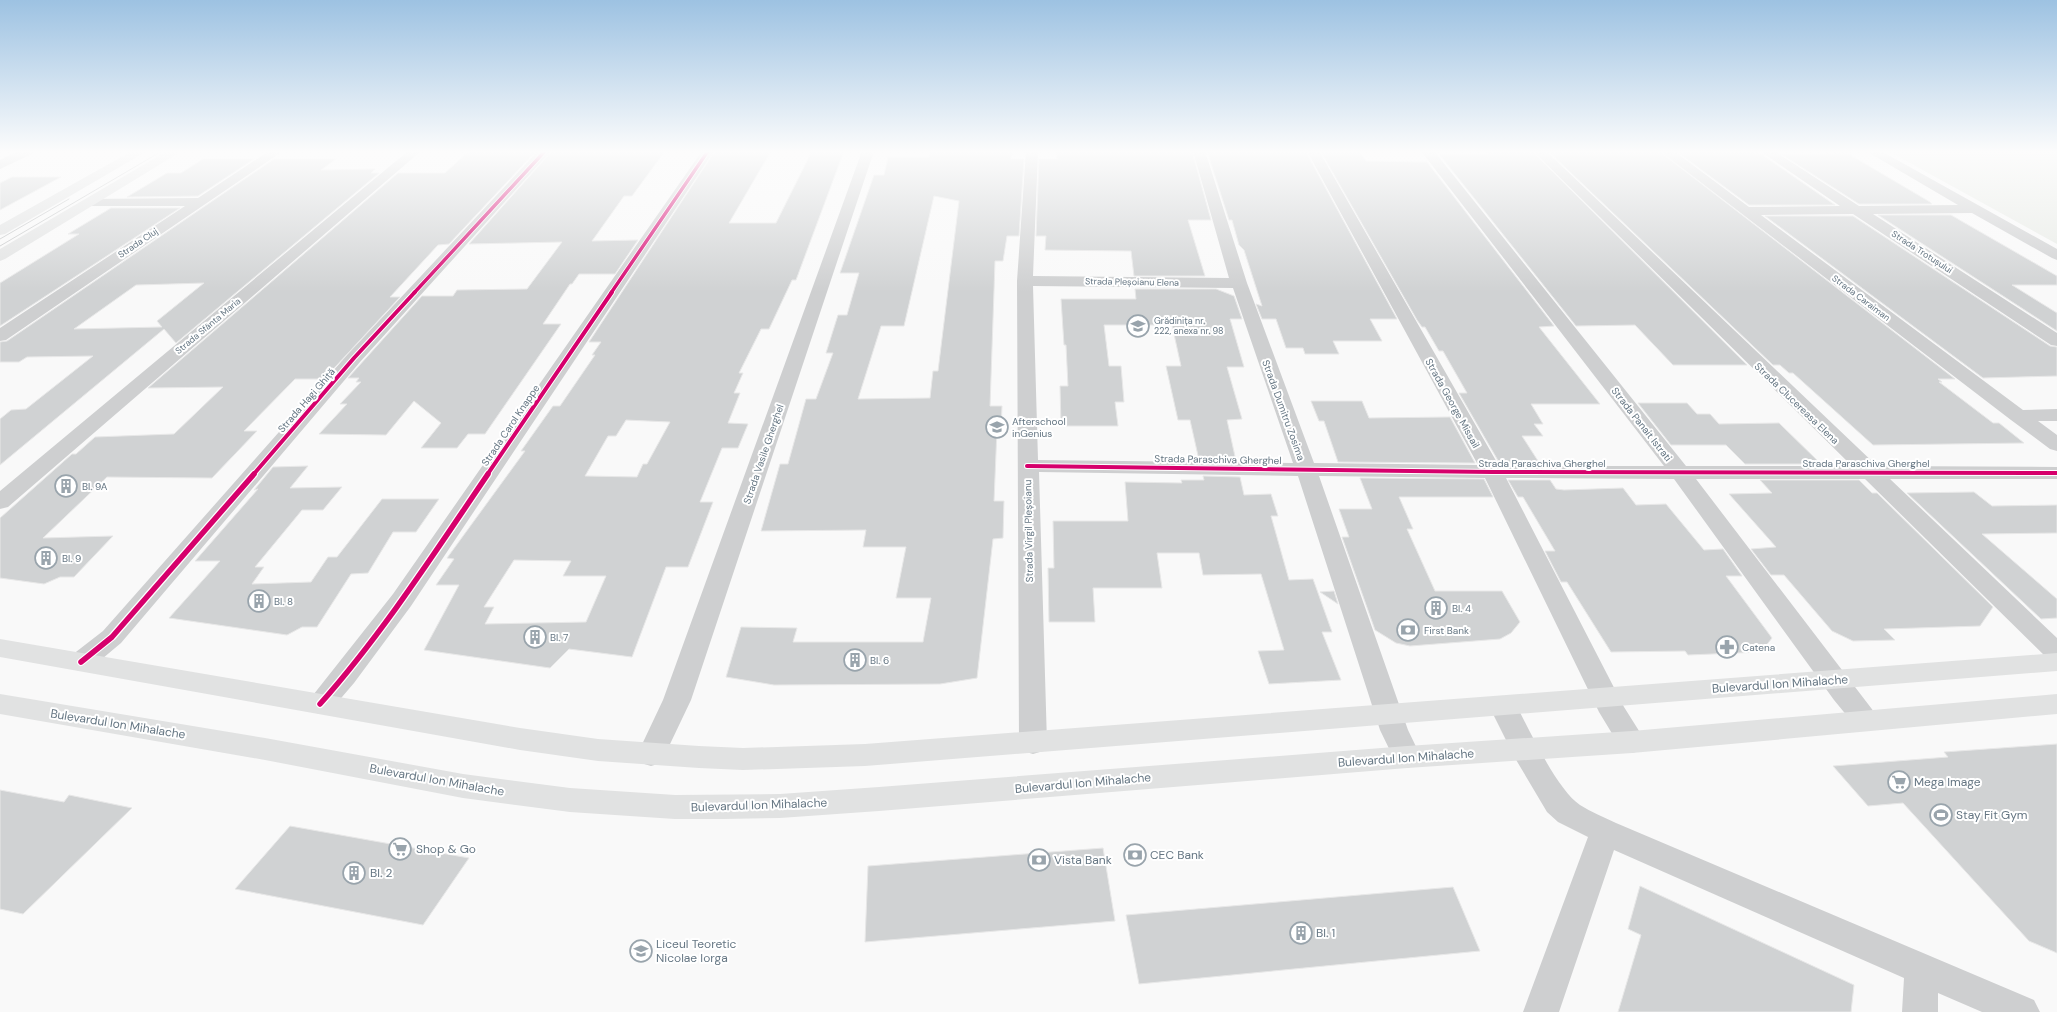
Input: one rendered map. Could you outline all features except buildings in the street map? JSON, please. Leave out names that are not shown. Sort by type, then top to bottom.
[{"type":"main road","points":[[0,231],[57,198]]},
{"type":"main road","points":[[0,256],[96,198]]},
{"type":"main road","name":"Bulevardul Ion Mihalache","points":[[0,648],[520,739],[598,750],[651,755],[743,759],[865,755],[1033,743],[2057,662]]},
{"type":"main road","name":"Bulevardul Ion Mihalache","points":[[0,704],[265,749],[463,786],[570,800],[675,807],[780,806],[841,802],[1407,757],[1632,742],[2057,704]]},
{"type":"street","name":"Strada Cluj","points":[[0,336],[206,198]]},
{"type":"street","name":"Strada Sfânta Maria","points":[[0,502],[359,198]]},
{"type":"street","name":"Strada Hagi Ghiță","points":[[81,662],[112,637],[354,358],[501,198]]},
{"type":"street","name":"Strada Carol Knappe","points":[[320,704],[345,676],[402,600],[676,198]]},
{"type":"street","name":"Strada Vasile Gherghel","points":[[651,755],[677,700],[852,198]]},
{"type":"street","name":"Strada Virgil Pleșoianu","points":[[1029,198],[1025,281],[1027,466],[1033,743]]},
{"type":"street","name":"Strada Dumitru Zosima","points":[[1213,198],[1239,284],[1306,469],[1389,715],[1407,757]]},
{"type":"street","name":"Strada George Missail","points":[[1339,198],[1492,472],[1605,698],[1632,742]]},
{"type":"street","name":"Strada Panait Istrati","points":[[1464,198],[1680,472],[1867,721]]},
{"type":"street","name":"Strada Clucereasa Elena","points":[[1588,198],[2057,653]]},
{"type":"street","name":"Strada Caraiman","points":[[1729,198],[2057,445]]},
{"type":"street","name":"Strada Trotușului","points":[[1840,198],[2057,341]]},
{"type":"street","points":[[1956,198],[2057,255]]},
{"type":"street","points":[[90,202],[200,202]]},
{"type":"street","points":[[1745,210],[1975,209]]},
{"type":"street","name":"Strada Pleșoianu Elena","points":[[1025,281],[1239,284]]},
{"type":"street","points":[[2018,416],[2057,415]]},
{"type":"street","name":"Strada Paraschiva Gherghel","points":[[1027,466],[1492,472],[2057,473]]},
{"type":"street","points":[[1502,706],[1525,750],[1558,803],[1569,813],[1605,832],[2022,1012]]},
{"type":"street","points":[[1541,1012],[1605,832]]},
{"type":"street","points":[[1920,1012],[1922,969]]},
{"type":"shaded area","points":[[1974,198],[2057,198],[2057,244]]},
{"type":"tram line","points":[[0,246],[81,198]]},
{"type":"tram line","points":[[0,239],[69,199]]},
{"type":"cycle path","points":[[81,662],[112,637],[354,358],[501,198]]},
{"type":"cycle path","points":[[320,704],[345,676],[402,600],[676,198]]},
{"type":"cycle path","points":[[1027,466],[1492,472],[2057,473]]},
{"type":"place","name":"Grădinița nr. 222, anexa nr. 98","points":[[1138,326]]},
{"type":"place","name":"Afterschool inGenius","points":[[997,427]]},
{"type":"place","name":"Bl. 9A","points":[[66,486]]},
{"type":"place","name":"Bl. 9","points":[[46,558]]},
{"type":"place","name":"Bl. 8","points":[[259,601]]},
{"type":"place","name":"Bl. 4","points":[[1436,608]]},
{"type":"place","name":"First Bank","points":[[1408,630]]},
{"type":"place","name":"Bl. 7","points":[[535,637]]},
{"type":"place","name":"Catena","points":[[1727,647]]},
{"type":"place","name":"Bl. 6","points":[[855,660]]},
{"type":"place","name":"Mega Image","points":[[1899,782]]},
{"type":"place","name":"Stay Fit Gym","points":[[1941,815]]},
{"type":"place","name":"Shop & Go","points":[[400,849]]},
{"type":"place","name":"CEC Bank","points":[[1135,855]]},
{"type":"place","name":"Vista Bank","points":[[1039,860]]},
{"type":"place","name":"Bl. 2","points":[[354,873]]},
{"type":"place","name":"Bl. 1","points":[[1301,933]]},
{"type":"place","name":"Liceul Teoretic Nicolae Iorga","points":[[641,951]]}]
